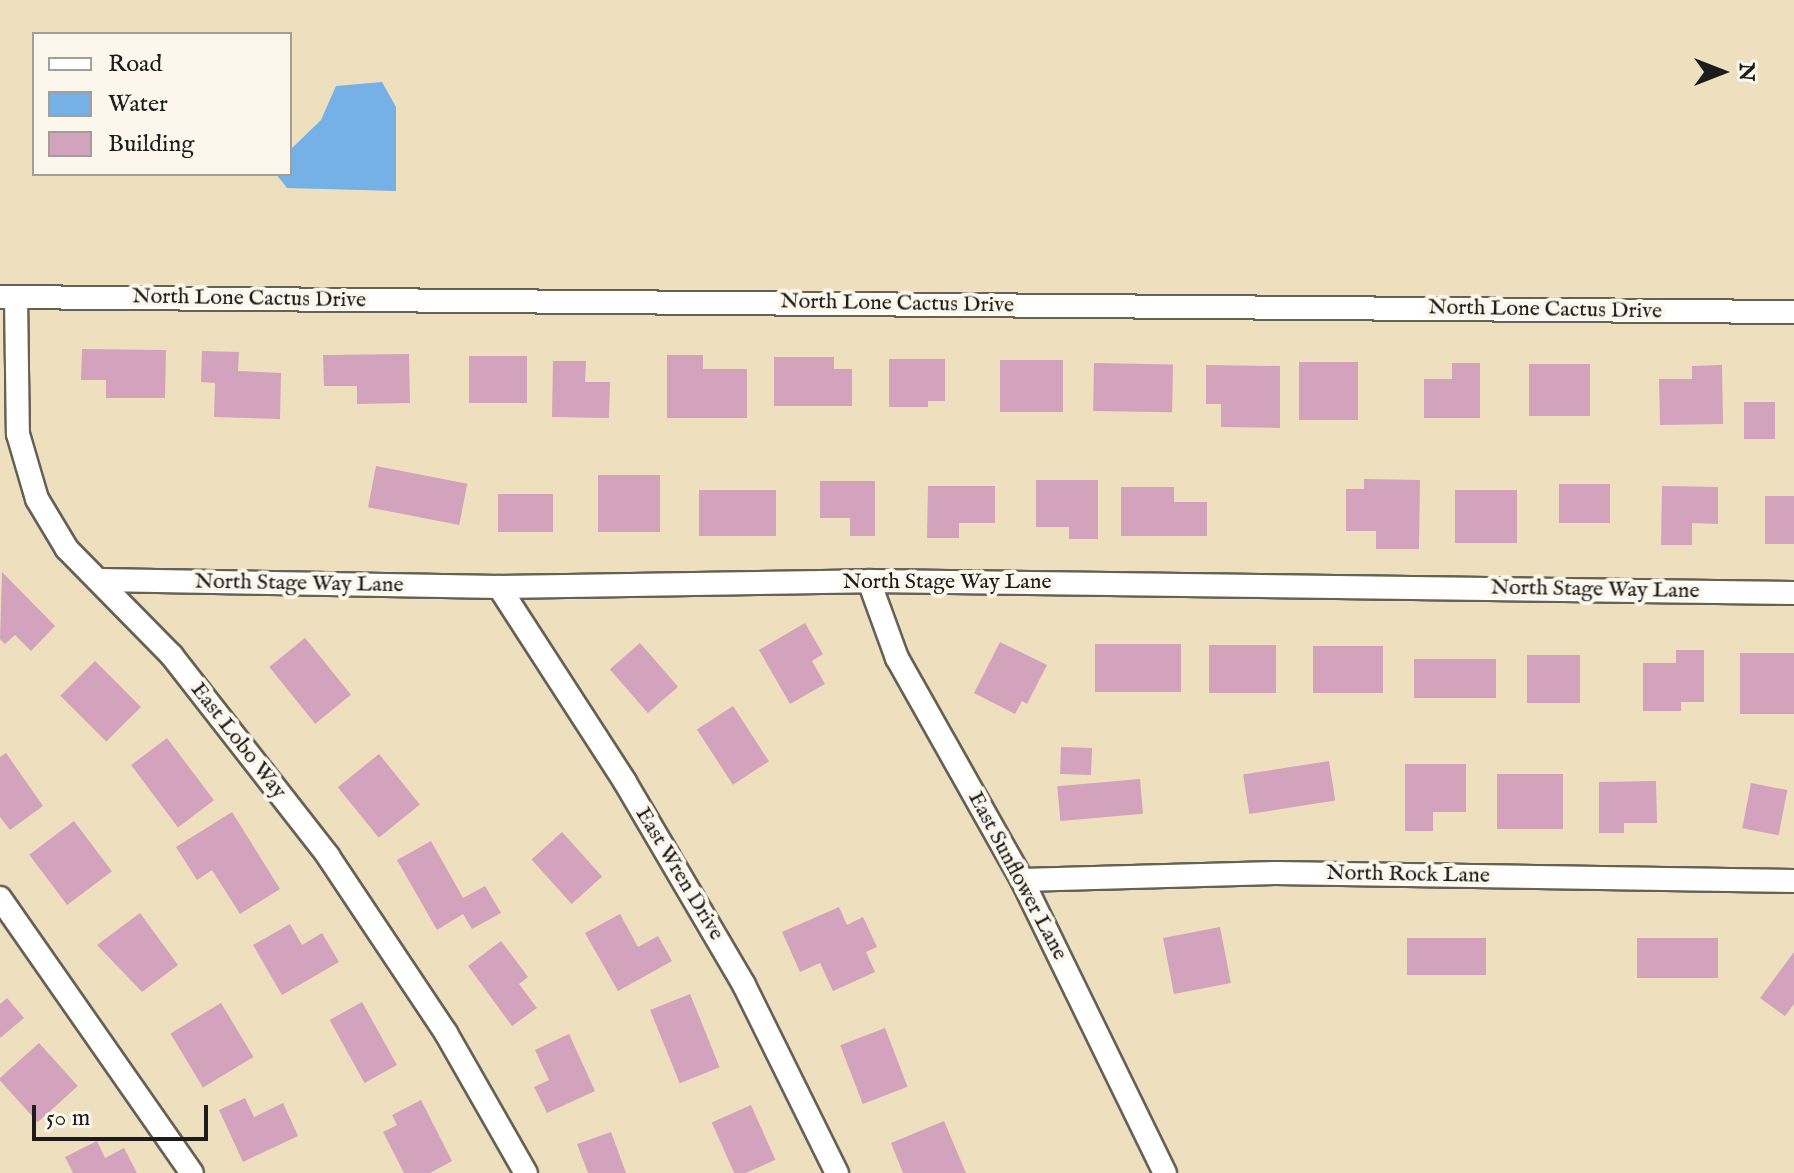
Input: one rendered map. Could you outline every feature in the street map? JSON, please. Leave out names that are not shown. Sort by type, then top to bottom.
[{"type":"street","name":"North Lone Cactus Drive","points":[[8,297],[1794,312]]},
{"type":"street","name":"East Lobo Way","points":[[8,297],[18,434],[37,499],[67,549],[172,656],[328,856],[446,1033],[526,1173]]},
{"type":"street","name":"North Stage Way Lane","points":[[100,580],[499,587],[869,581],[1794,593]]},
{"type":"street","name":"East Sunflower Lane","points":[[869,581],[897,658],[1022,880],[1165,1173]]},
{"type":"street","name":"East Wren Drive","points":[[499,587],[625,782],[744,985],[837,1173]]},
{"type":"street","name":"North Rock Lane","points":[[1022,880],[1275,873],[1794,881]]},
{"type":"street","points":[[0,898],[192,1173]]},
{"type":"water","points":[[382,82],[396,107],[396,191],[287,188],[278,176],[292,176],[292,148],[321,120],[336,86]]},
{"type":"building","points":[[82,349],[166,350],[165,398],[106,398],[106,380],[81,380]]},
{"type":"building","points":[[202,351],[239,352],[238,371],[281,373],[280,419],[214,417],[215,383],[201,382]]},
{"type":"building","points":[[409,354],[410,403],[357,404],[357,386],[324,386],[323,355]]},
{"type":"building","points":[[667,355],[703,355],[703,369],[747,369],[747,418],[667,418]]},
{"type":"building","points":[[469,356],[527,356],[527,403],[469,403]]},
{"type":"building","points":[[774,357],[834,357],[834,369],[852,369],[852,406],[774,406]]},
{"type":"building","points":[[889,359],[945,359],[945,401],[928,401],[928,407],[889,407]]},
{"type":"building","points":[[1000,360],[1063,360],[1063,412],[1000,412]]},
{"type":"building","points":[[553,361],[586,361],[585,382],[610,382],[609,418],[552,417]]},
{"type":"building","points":[[1299,362],[1358,362],[1358,420],[1299,420]]},
{"type":"building","points":[[1094,363],[1173,364],[1172,412],[1093,411]]},
{"type":"building","points":[[1452,363],[1480,363],[1480,418],[1424,418],[1424,379],[1452,379]]},
{"type":"building","points":[[1529,364],[1590,364],[1590,416],[1529,416]]},
{"type":"building","points":[[1206,365],[1280,366],[1280,428],[1221,427],[1221,404],[1206,404]]},
{"type":"building","points":[[1722,365],[1723,424],[1660,425],[1659,379],[1692,379],[1692,366]]},
{"type":"building","points":[[1744,402],[1775,402],[1775,439],[1744,439]]},
{"type":"building","points":[[376,466],[467,484],[459,525],[368,507]]},
{"type":"building","points":[[598,475],[660,475],[660,532],[598,532]]},
{"type":"building","points":[[1364,479],[1420,480],[1419,549],[1376,549],[1376,531],[1346,531],[1346,489],[1364,489]]},
{"type":"building","points":[[1036,480],[1098,480],[1098,539],[1069,539],[1069,527],[1036,527]]},
{"type":"building","points":[[820,481],[875,481],[875,536],[850,536],[850,518],[820,518]]},
{"type":"building","points":[[1559,484],[1610,484],[1610,523],[1559,523]]},
{"type":"building","points":[[928,486],[995,486],[995,523],[959,523],[959,538],[927,538]]},
{"type":"building","points":[[1662,486],[1718,487],[1718,524],[1692,523],[1692,545],[1661,545]]},
{"type":"building","points":[[1121,487],[1174,487],[1174,502],[1207,502],[1207,536],[1121,536]]},
{"type":"building","points":[[699,490],[776,490],[776,536],[699,536]]},
{"type":"building","points":[[1455,490],[1517,490],[1517,543],[1455,543]]},
{"type":"building","points":[[498,494],[553,494],[553,532],[498,532]]},
{"type":"building","points":[[1765,496],[1794,496],[1794,544],[1765,544]]},
{"type":"building","points":[[2,572],[55,626],[31,651],[15,635],[5,644],[0,639]]},
{"type":"building","points":[[805,623],[823,654],[812,661],[825,684],[790,704],[759,650]]},
{"type":"building","points":[[305,638],[351,695],[315,724],[269,667]]},
{"type":"building","points":[[1000,642],[1047,665],[1027,704],[1022,701],[1015,714],[974,693]]},
{"type":"building","points":[[640,643],[678,687],[648,713],[610,669]]},
{"type":"building","points":[[1095,644],[1181,644],[1181,692],[1095,692]]},
{"type":"building","points":[[1209,645],[1276,645],[1276,693],[1209,693]]},
{"type":"building","points":[[1313,646],[1383,646],[1383,693],[1313,693]]},
{"type":"building","points":[[1676,650],[1704,650],[1704,702],[1681,702],[1681,711],[1643,711],[1643,663],[1676,663]]},
{"type":"building","points":[[1740,653],[1794,653],[1794,714],[1740,714]]},
{"type":"building","points":[[1527,655],[1580,655],[1580,703],[1527,703]]},
{"type":"building","points":[[1414,659],[1496,659],[1496,698],[1414,698]]},
{"type":"building","points":[[95,661],[141,707],[106,742],[60,696]]},
{"type":"building","points":[[733,706],[769,761],[733,785],[697,729]]},
{"type":"building","points":[[167,738],[214,800],[178,827],[131,765]]},
{"type":"building","points":[[1061,747],[1092,748],[1091,775],[1060,774]]},
{"type":"building","points":[[6,753],[43,806],[10,830],[0,817],[0,757]]},
{"type":"building","points":[[379,754],[420,805],[379,838],[338,787]]},
{"type":"building","points":[[1329,761],[1335,801],[1249,814],[1243,775]]},
{"type":"building","points":[[1405,764],[1466,764],[1466,812],[1433,812],[1433,831],[1405,831]]},
{"type":"building","points":[[1497,774],[1563,774],[1563,829],[1497,829]]},
{"type":"building","points":[[1140,779],[1143,814],[1060,821],[1057,786]]},
{"type":"building","points":[[1656,781],[1657,823],[1624,823],[1624,833],[1599,833],[1599,782]]},
{"type":"building","points":[[1751,783],[1787,790],[1779,835],[1742,828]]},
{"type":"building","points":[[232,812],[280,889],[240,914],[212,870],[197,880],[176,847]]},
{"type":"building","points":[[74,821],[112,871],[67,905],[29,855]]},
{"type":"building","points":[[562,832],[602,877],[572,904],[532,859]]},
{"type":"building","points":[[431,841],[463,898],[485,886],[501,913],[472,929],[463,914],[437,930],[397,860]]},
{"type":"building","points":[[839,907],[847,925],[863,917],[877,947],[866,952],[875,972],[833,991],[820,963],[800,972],[782,932]]},
{"type":"building","points":[[140,913],[178,965],[142,992],[97,945]]},
{"type":"building","points":[[620,914],[638,947],[658,936],[672,961],[618,991],[585,933]]},
{"type":"building","points":[[290,924],[302,945],[322,933],[339,962],[282,995],[253,945]]},
{"type":"building","points":[[1220,927],[1231,983],[1174,994],[1163,938]]},
{"type":"building","points":[[1407,938],[1486,938],[1486,975],[1407,975]]},
{"type":"building","points":[[1637,938],[1718,938],[1718,978],[1637,978]]},
{"type":"building","points":[[501,941],[528,977],[519,984],[537,1008],[512,1026],[468,966]]},
{"type":"building","points":[[1794,952],[1794,1004],[1785,1016],[1760,998]]},
{"type":"building","points":[[690,994],[720,1067],[680,1083],[650,1010]]},
{"type":"building","points":[[7,998],[24,1018],[0,1038],[0,1004]]},
{"type":"building","points":[[362,1002],[397,1065],[365,1083],[330,1020]]},
{"type":"building","points":[[221,1003],[253,1057],[203,1087],[170,1033]]},
{"type":"building","points":[[885,1028],[908,1087],[863,1104],[840,1045]]},
{"type":"building","points":[[569,1034],[595,1091],[547,1113],[534,1087],[549,1080],[535,1050]]},
{"type":"building","points":[[39,1043],[78,1086],[38,1122],[0,1078]]},
{"type":"building","points":[[245,1098],[254,1117],[283,1103],[298,1136],[243,1162],[219,1110]]},
{"type":"building","points":[[421,1100],[452,1161],[430,1173],[404,1173],[383,1132],[397,1125],[392,1115]]},
{"type":"building","points":[[751,1105],[775,1160],[746,1173],[734,1173],[712,1122]]},
{"type":"building","points":[[944,1121],[966,1173],[903,1173],[891,1143]]},
{"type":"building","points":[[611,1132],[626,1173],[588,1173],[577,1144]]},
{"type":"building","points":[[97,1141],[105,1158],[124,1148],[137,1173],[73,1173],[65,1157]]}]
